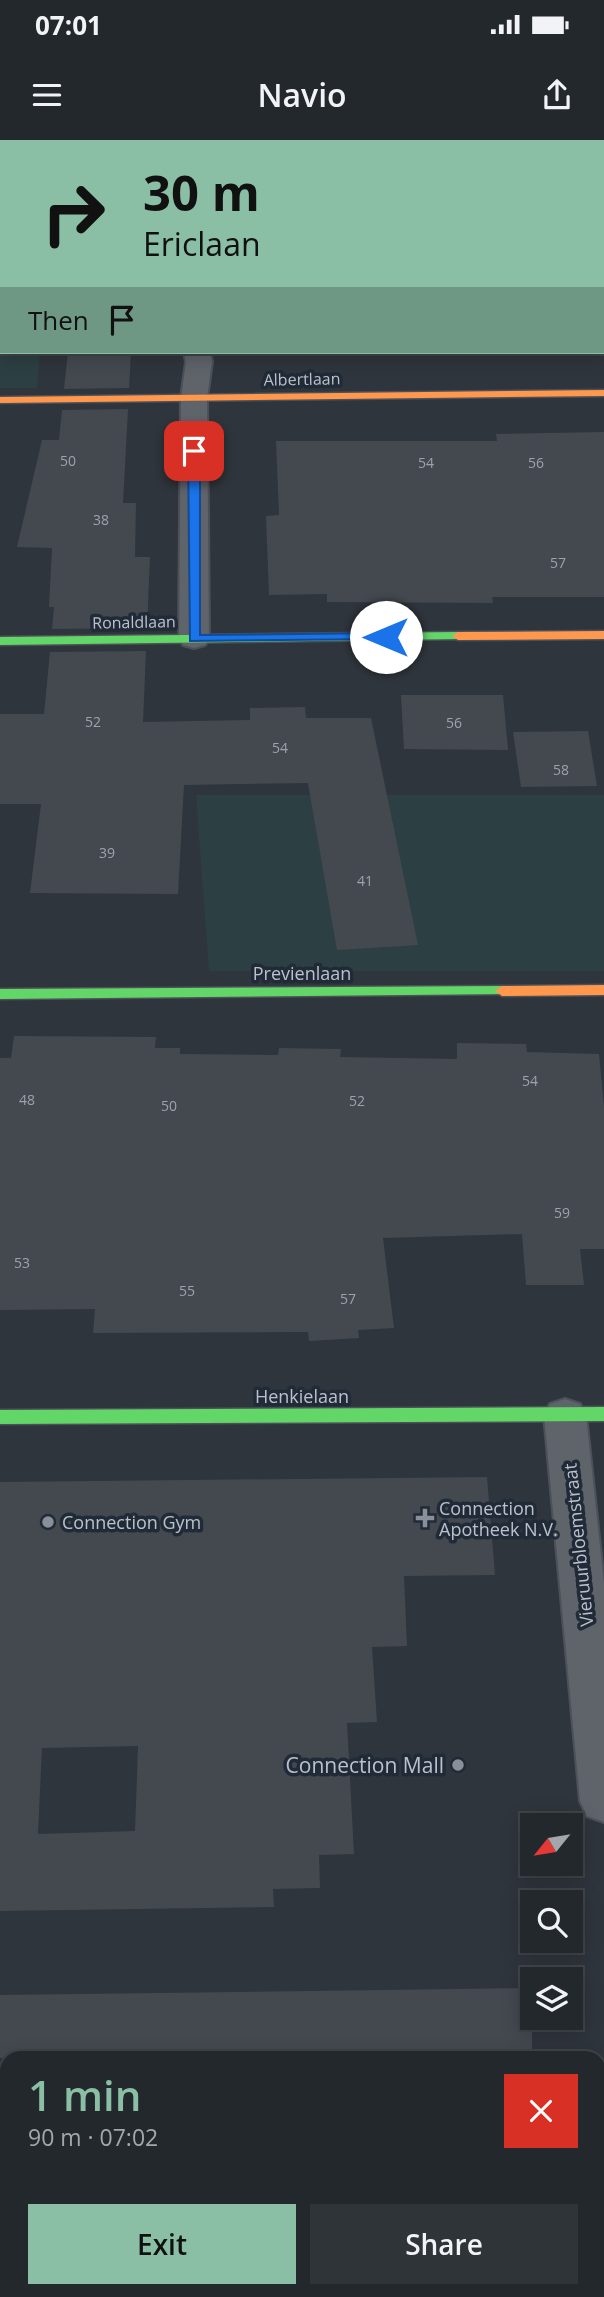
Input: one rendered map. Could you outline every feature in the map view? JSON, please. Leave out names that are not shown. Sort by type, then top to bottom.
[{"type":"street","points":[[194,639],[194,398],[199,362],[197,354]]},
{"type":"street","name":"Albertlaan","points":[[0,400],[604,393]]},
{"type":"street","name":"Ronaldlaan","points":[[0,641],[604,635]]},
{"type":"street","name":"Previenlaan","points":[[0,994],[604,990]]},
{"type":"street","name":"Henkielaan","points":[[0,1417],[584,1414]]},
{"type":"street","name":"Vieruurbloemstraat","points":[[584,1414],[604,1801]]},
{"type":"shaded area","points":[[0,354],[40,354],[37,388],[0,388]]},
{"type":"shaded area","points":[[196,795],[604,795],[604,971],[209,971]]},
{"type":"building","points":[[68,354],[131,354],[129,388],[64,389]]},
{"type":"building","points":[[128,409],[123,503],[136,503],[135,557],[150,557],[147,628],[52,629],[54,607],[49,607],[52,548],[17,547],[42,440],[59,440],[62,410]]},
{"type":"building","points":[[604,432],[604,597],[492,597],[493,603],[327,602],[327,594],[269,595],[266,516],[279,515],[276,441],[497,441],[496,434]]},
{"type":"building","points":[[146,651],[143,722],[250,720],[250,708],[305,707],[306,718],[371,718],[418,945],[337,950],[308,783],[184,785],[178,894],[30,893],[41,804],[0,804],[0,714],[44,714],[50,652]]},
{"type":"building","points":[[401,695],[503,695],[508,750],[404,749]]},
{"type":"building","points":[[588,731],[597,786],[521,787],[513,732]]},
{"type":"building","points":[[14,1036],[156,1037],[155,1048],[180,1048],[180,1054],[278,1055],[279,1048],[341,1049],[340,1057],[457,1059],[457,1043],[526,1044],[527,1052],[599,1054],[604,1107],[604,1249],[580,1249],[584,1285],[526,1285],[522,1234],[383,1238],[394,1328],[358,1330],[359,1338],[309,1341],[308,1332],[93,1333],[95,1309],[0,1310],[0,1058],[11,1058]]},
{"type":"building","points":[[487,1477],[495,1575],[404,1576],[407,1646],[372,1647],[377,1722],[347,1723],[354,1854],[319,1855],[320,1888],[273,1889],[274,1907],[0,1911],[0,1482]],"holes":[[[138,1746],[135,1831],[38,1834],[42,1748]]]},
{"type":"building","points":[[520,1988],[520,2030],[532,2030],[532,2051],[0,2051],[0,1995]]},
{"type":"traffic: fast","points":[[0,641],[458,636]]},
{"type":"traffic: fast","points":[[0,994],[502,991]]},
{"type":"traffic: fast","points":[[0,1417],[604,1414]]},
{"type":"traffic: slow","points":[[0,400],[604,393]]},
{"type":"traffic: slow","points":[[458,636],[604,635]]},
{"type":"traffic: slow","points":[[502,991],[604,990]]},
{"type":"place","name":"Connection Apotheek N.V.","points":[[425,1518]]},
{"type":"place","name":"Connection Gym","points":[[48,1522]]},
{"type":"place","name":"Connection Mall","points":[[458,1765]]},
{"type":"route","points":[[194,451],[194,639],[386,637]]}]
